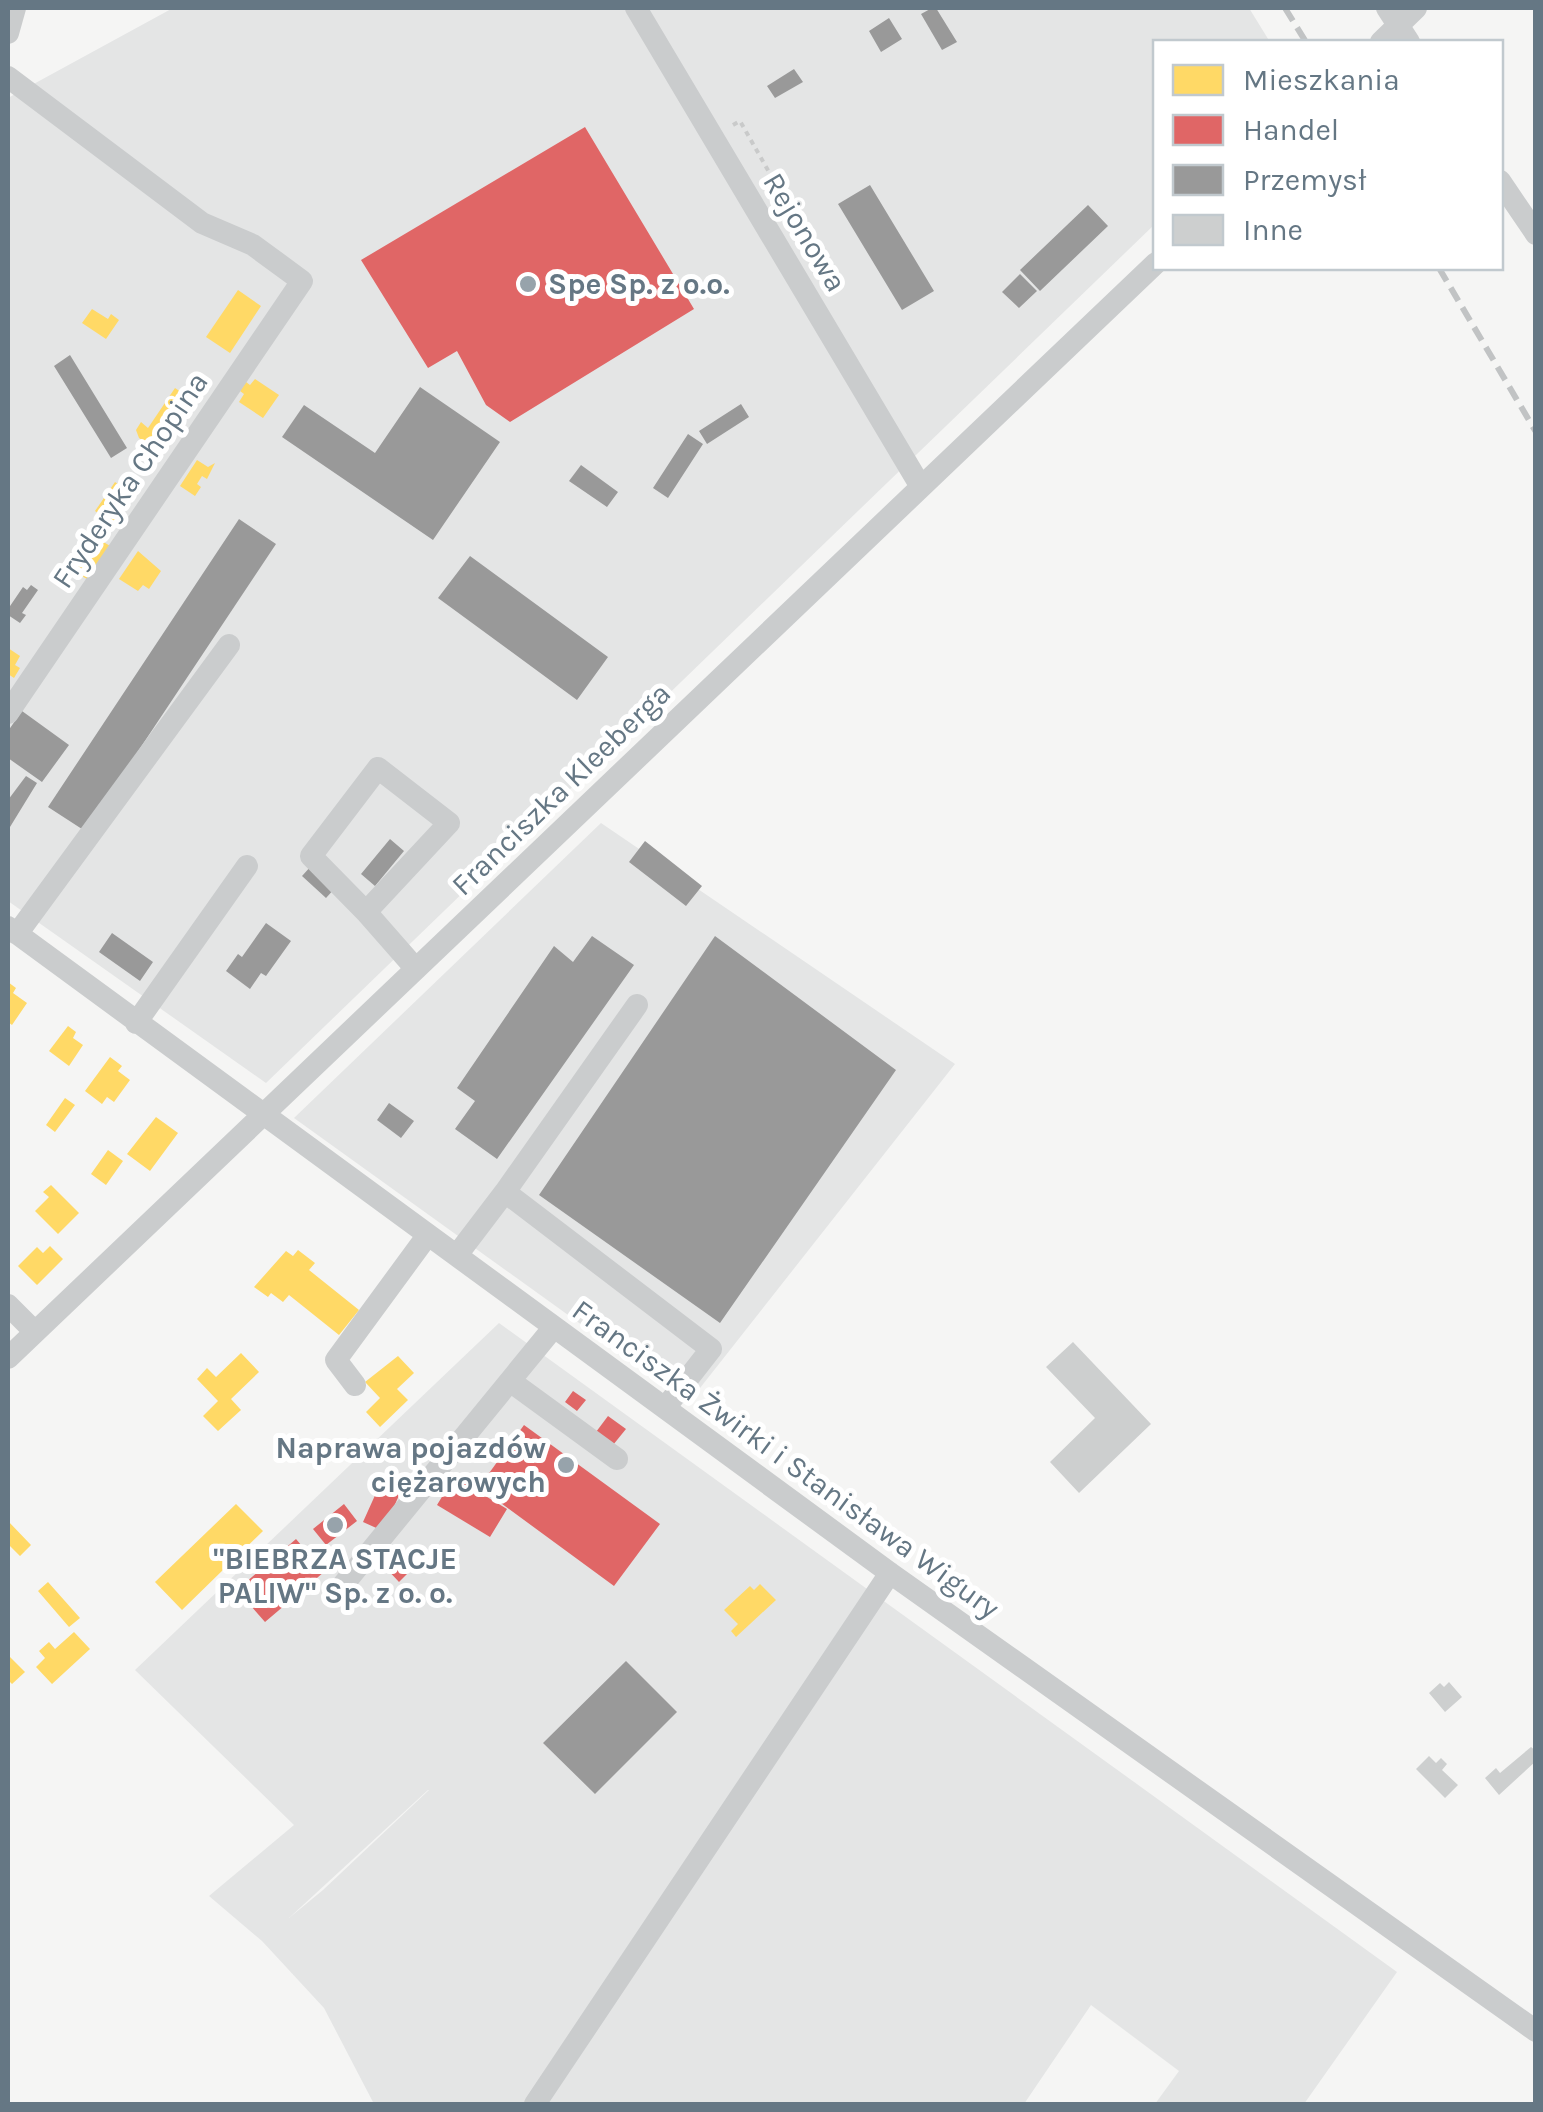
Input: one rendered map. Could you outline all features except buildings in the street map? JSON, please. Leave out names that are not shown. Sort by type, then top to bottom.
[{"type":"street","points":[[8,34],[15,8]]},
{"type":"street","name":"Rejonowa","points":[[636,8],[921,487]]},
{"type":"street","points":[[1394,30],[1416,8]]},
{"type":"street","name":"Fryderyka Chopina","points":[[8,77],[202,223],[254,244],[302,281],[8,713]]},
{"type":"street","points":[[1503,185],[1536,234]]},
{"type":"street","name":"Franciszka Kleeberga","points":[[8,1358],[1153,266]]},
{"type":"street","points":[[12,931],[229,644]]},
{"type":"street","points":[[366,912],[449,823],[378,768],[311,856],[416,969]]},
{"type":"street","points":[[136,1023],[247,866]]},
{"type":"street","name":"Franciszka Żwirki i Stanisława Wigury","points":[[12,931],[890,1573],[1536,2032]]},
{"type":"street","points":[[456,1255],[637,1005]]},
{"type":"street","points":[[505,1192],[711,1348],[665,1408]]},
{"type":"street","points":[[356,1385],[336,1360],[427,1236]]},
{"type":"street","points":[[8,1305],[35,1332]]},
{"type":"street","points":[[334,1596],[554,1327]]},
{"type":"street","points":[[510,1381],[617,1459]]},
{"type":"street","points":[[535,2104],[890,1573]]},
{"type":"shaded area","points":[[173,8],[1249,8],[1269,40],[1153,40],[1153,226],[266,1083],[8,901],[8,98]]},
{"type":"shaded area","points":[[601,823],[955,1064],[689,1402],[294,1118]]},
{"type":"shaded area","points":[[499,1323],[1397,1972],[1304,2104],[1155,2104],[1179,2071],[1091,2005],[1024,2104],[374,2104],[324,2008],[262,1941],[209,1896],[294,1825],[135,1670]],"holes":[[[429,1790],[323,1890],[289,1918]]]},
{"type":"railway","points":[[1285,8],[1305,40]]},
{"type":"railway","points":[[1440,270],[1536,432]]},
{"type":"place","name":"Spe Sp. z o.o.","points":[[528,284]]},
{"type":"place","name":"Naprawa pojazdów ciężarowych","points":[[566,1465]]},
{"type":"place","name":"\"BIEBRZA STACJE PALIW\" Sp. z o. o.","points":[[335,1525]]}]
